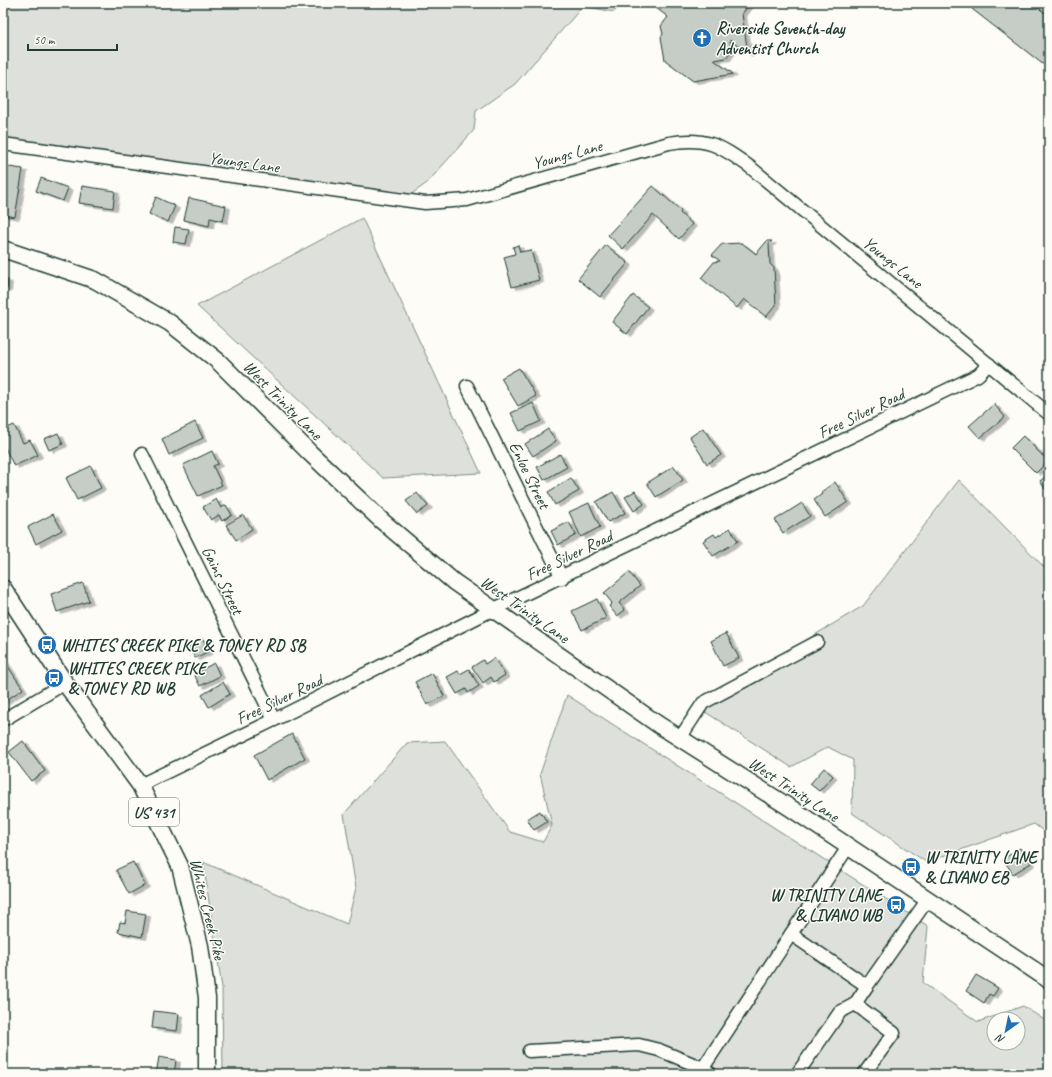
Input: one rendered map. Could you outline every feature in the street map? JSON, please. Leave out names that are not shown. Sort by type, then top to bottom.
[{"type":"main road","name":"West Trinity Lane","points":[[3,249],[95,280],[170,323],[218,361],[310,453],[382,521],[454,582],[492,610],[680,738],[848,846],[1049,980]]},
{"type":"main road","name":"Whites Creek Pike","points":[[3,588],[65,683],[140,785],[180,866],[200,946],[207,998],[207,1074]]},
{"type":"street","name":"Youngs Lane","points":[[3,144],[425,203],[467,200],[669,143],[686,140],[701,140],[714,144],[728,151],[750,167],[1049,414]]},
{"type":"street","name":"Free Silver Road","points":[[140,785],[274,720],[492,610],[562,578],[978,375],[989,364]]},
{"type":"street","name":"Enloe Street","points":[[467,386],[562,578]]},
{"type":"street","name":"Gains Street","points":[[142,454],[274,720]]},
{"type":"street","points":[[680,738],[703,703],[817,642]]},
{"type":"street","points":[[3,720],[65,683]]},
{"type":"street","points":[[529,1051],[639,1045],[660,1050],[707,1071],[791,934],[848,846]]},
{"type":"street","points":[[797,1074],[840,1012],[855,1004],[928,899]]},
{"type":"street","points":[[791,934],[867,986]]},
{"type":"street","points":[[855,1004],[894,1033],[864,1074]]},
{"type":"shaded area","points":[[3,3],[621,3],[614,12],[583,6],[515,84],[476,111],[474,130],[427,183],[402,201],[3,144]]},
{"type":"shaded area","points":[[362,218],[481,473],[383,478],[197,306]]},
{"type":"shaded area","points":[[959,480],[1049,572],[1049,835],[1034,824],[926,862],[852,813],[853,760],[828,747],[791,767],[696,706],[863,606]]},
{"type":"shaded area","points":[[567,695],[928,926],[923,983],[978,1022],[986,1019],[986,1051],[1026,1051],[1026,1011],[1009,1011],[1023,1006],[1049,1023],[1049,1074],[223,1074],[222,988],[203,862],[347,924],[356,888],[344,814],[407,743],[445,741],[510,832],[543,842],[552,825],[540,774]]},
{"type":"building","points":[[660,3],[672,3],[676,6],[678,3],[750,3],[742,14],[748,54],[730,40],[731,51],[726,58],[714,60],[733,74],[693,81],[665,60],[661,37],[663,34],[661,26],[668,17],[656,8]]},
{"type":"building","points":[[976,3],[1032,3],[1049,16],[1049,69],[972,9]]},
{"type":"building","points":[[3,166],[23,169],[15,217],[3,215]]},
{"type":"building","points":[[41,178],[68,188],[63,201],[36,191]]},
{"type":"building","points":[[82,186],[115,191],[113,208],[79,203]]},
{"type":"building","points":[[653,186],[681,211],[680,213],[692,224],[679,239],[653,215],[623,249],[608,235]]},
{"type":"building","points":[[156,197],[175,206],[168,222],[149,214]]},
{"type":"building","points":[[189,198],[226,206],[223,221],[210,218],[209,226],[184,220]]},
{"type":"building","points":[[175,227],[189,229],[186,244],[173,242]]},
{"type":"building","points":[[767,241],[772,241],[769,244],[770,264],[774,268],[776,305],[766,317],[744,299],[737,308],[701,278],[714,262],[720,261],[712,255],[722,244],[742,243],[756,254]]},
{"type":"building","points":[[518,245],[520,252],[531,250],[539,280],[512,287],[504,257],[515,254],[513,247]]},
{"type":"building","points":[[606,245],[628,263],[600,297],[578,279]]},
{"type":"building","points":[[3,279],[8,280],[7,289],[3,289]]},
{"type":"building","points":[[633,295],[648,307],[627,334],[612,322]]},
{"type":"building","points":[[519,368],[536,396],[518,406],[501,378]]},
{"type":"building","points":[[533,403],[541,421],[520,431],[511,413]]},
{"type":"building","points":[[994,404],[1005,417],[980,438],[969,426]]},
{"type":"building","points":[[195,422],[203,438],[169,455],[162,439]]},
{"type":"building","points":[[14,425],[23,443],[30,440],[38,455],[14,466],[3,444],[3,430]]},
{"type":"building","points":[[703,428],[721,455],[707,464],[690,437]]},
{"type":"building","points":[[548,429],[556,441],[533,456],[525,444]]},
{"type":"building","points":[[58,433],[63,444],[49,450],[44,439]]},
{"type":"building","points":[[1023,436],[1048,461],[1036,473],[1011,448]]},
{"type":"building","points":[[212,451],[218,464],[213,466],[222,485],[198,496],[183,465]]},
{"type":"building","points":[[560,454],[567,467],[544,480],[537,467]]},
{"type":"building","points":[[91,466],[101,488],[77,500],[66,478]]},
{"type":"building","points":[[674,466],[683,480],[656,497],[647,483]]},
{"type":"building","points":[[1049,474],[1049,487],[1045,489],[1040,481]]},
{"type":"building","points":[[571,478],[579,491],[555,505],[548,492]]},
{"type":"building","points":[[835,482],[848,502],[825,517],[814,500],[822,494],[821,492]]},
{"type":"building","points":[[635,491],[644,504],[634,511],[625,497]]},
{"type":"building","points":[[613,492],[625,513],[608,522],[596,502]]},
{"type":"building","points":[[417,493],[428,506],[417,514],[406,501]]},
{"type":"building","points":[[216,499],[221,508],[226,505],[232,515],[222,521],[219,515],[211,520],[203,507]]},
{"type":"building","points":[[589,503],[600,527],[581,537],[569,512]]},
{"type":"building","points":[[802,503],[810,516],[783,533],[775,520]]},
{"type":"building","points":[[53,514],[62,530],[36,544],[28,527]]},
{"type":"building","points":[[243,515],[252,529],[236,540],[226,525]]},
{"type":"building","points":[[569,522],[576,535],[558,545],[551,531]]},
{"type":"building","points":[[730,528],[738,541],[713,556],[703,541],[714,534],[716,537]]},
{"type":"building","points":[[629,572],[640,586],[619,603],[625,610],[617,616],[609,606],[612,603],[604,593]]},
{"type":"building","points":[[83,583],[89,601],[57,612],[51,594]]},
{"type":"building","points":[[597,599],[606,618],[582,630],[572,611]]},
{"type":"building","points":[[726,633],[739,658],[723,666],[711,641]]},
{"type":"building","points":[[203,639],[209,651],[195,658],[189,646]]},
{"type":"building","points":[[494,658],[505,675],[494,682],[491,677],[483,683],[472,667],[483,660],[485,664]]},
{"type":"building","points":[[3,659],[23,689],[3,702]]},
{"type":"building","points":[[214,663],[220,676],[200,686],[194,674]]},
{"type":"building","points":[[469,669],[479,686],[468,693],[466,689],[457,694],[447,677],[458,671],[460,674]]},
{"type":"building","points":[[432,673],[444,696],[427,705],[415,682]]},
{"type":"building","points":[[223,682],[230,694],[209,707],[202,695]]},
{"type":"building","points":[[292,734],[305,758],[267,780],[254,755]]},
{"type":"building","points":[[23,741],[45,771],[31,781],[9,752]]},
{"type":"building","points":[[824,768],[833,776],[819,791],[810,784]]},
{"type":"building","points":[[540,811],[547,822],[534,830],[527,819]]},
{"type":"building","points":[[1020,848],[1031,863],[1013,874],[1003,859]]},
{"type":"building","points":[[133,862],[145,885],[129,894],[116,870]]},
{"type":"building","points":[[127,911],[146,914],[142,937],[118,932],[120,922],[125,923]]},
{"type":"building","points":[[976,975],[998,988],[993,996],[989,994],[984,1003],[966,991]]},
{"type":"building","points":[[154,1011],[179,1014],[177,1031],[152,1028]]},
{"type":"building","points":[[159,1057],[176,1060],[174,1074],[156,1074]]},
{"type":"place","name":"Riverside Seventh-day Adventist Church","points":[[702,38]]},
{"type":"place","name":"WHITES CREEK PIKE & TONEY RD SB","points":[[47,645]]},
{"type":"place","name":"WHITES CREEK PIKE & TONEY RD WB","points":[[54,678]]},
{"type":"place","name":"W TRINITY LANE & LIVANO EB","points":[[911,867]]},
{"type":"place","name":"W TRINITY LANE & LIVANO WB","points":[[896,905]]}]
